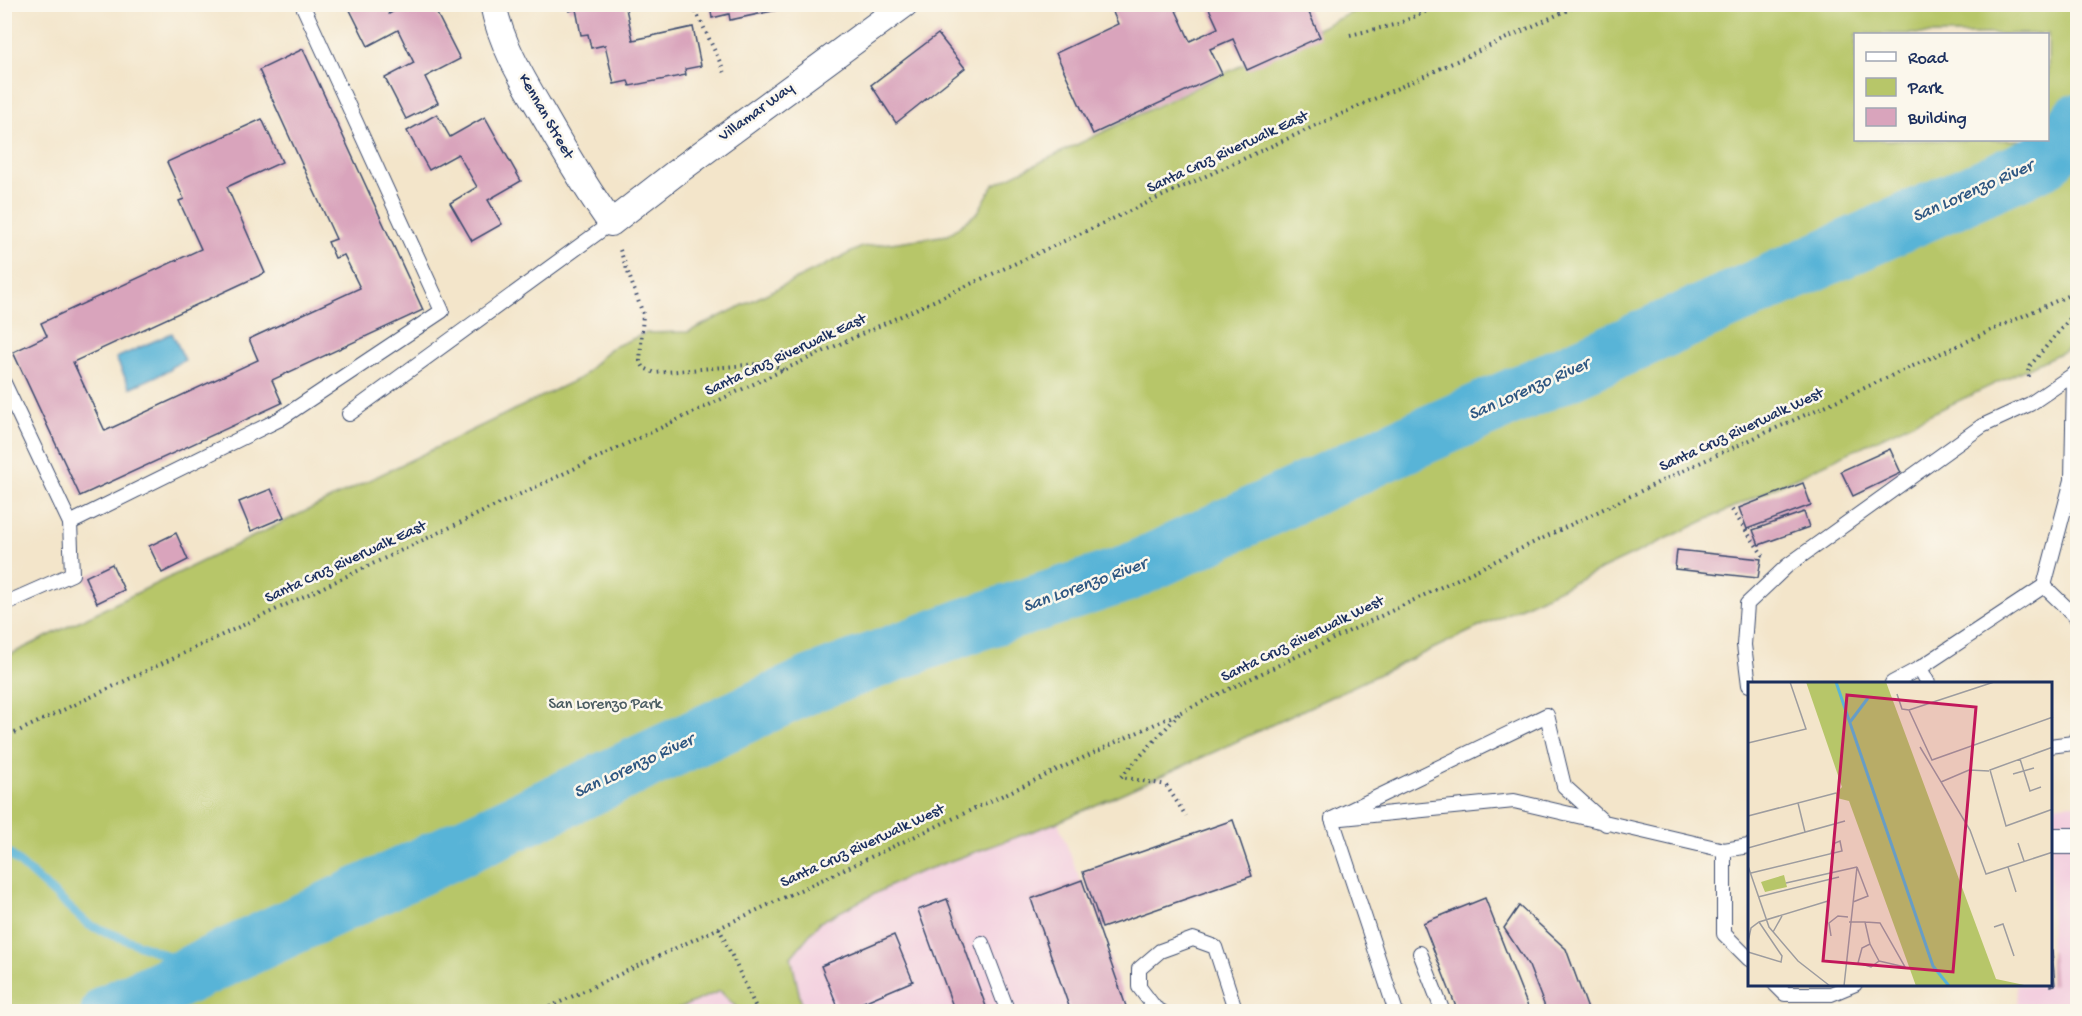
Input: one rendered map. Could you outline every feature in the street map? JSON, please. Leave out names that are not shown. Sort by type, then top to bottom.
[{"type":"street","name":"Kennan Street","points":[[493,4],[495,16],[527,87],[588,191],[611,223]]},
{"type":"street","name":"Villamar Way","points":[[611,223],[905,4]]},
{"type":"street","points":[[2052,841],[2078,841]]},
{"type":"lane","points":[[70,523],[280,419],[442,311],[302,4]]},
{"type":"lane","points":[[349,414],[611,223]]},
{"type":"lane","points":[[1749,682],[1744,645],[1747,604],[1787,566],[1982,426],[2031,404],[2074,374],[2072,480],[2044,586],[1920,668],[1894,682]]},
{"type":"lane","points":[[4,383],[70,523],[72,574],[4,604]]},
{"type":"lane","points":[[2044,586],[2078,619]]},
{"type":"lane","points":[[1920,668],[1927,682]]},
{"type":"lane","points":[[1332,819],[1547,715],[1564,786],[1606,824]]},
{"type":"lane","points":[[2052,746],[2073,743],[2078,735]]},
{"type":"lane","points":[[1332,819],[1514,801],[1724,850],[1748,846]]},
{"type":"lane","points":[[1332,819],[1396,1011]]},
{"type":"lane","points":[[1724,850],[1724,934],[1748,958]]},
{"type":"lane","points":[[1162,1011],[1155,1008],[1139,987],[1139,969],[1160,951],[1193,939],[1215,947],[1236,1011]]},
{"type":"lane","points":[[982,943],[1008,1011]]},
{"type":"lane","points":[[1420,953],[1443,1011]]},
{"type":"lane","points":[[1777,986],[1785,994],[1832,994],[1850,986]]},
{"type":"path","points":[[686,4],[697,13],[726,75]]},
{"type":"path","points":[[1350,35],[1398,24],[1442,4]]},
{"type":"path","name":"Santa Cruz Riverwalk East","points":[[4,738],[783,370],[1581,4]]},
{"type":"path","points":[[611,223],[643,314],[640,361],[644,368],[655,373],[770,363],[783,370]]},
{"type":"path","name":"Santa Cruz Riverwalk West","points":[[539,1011],[1182,712],[1697,464],[2078,291]]},
{"type":"path","points":[[2031,404],[2028,368],[2078,309]]},
{"type":"path","points":[[1732,510],[1765,559],[1774,559],[1787,566]]},
{"type":"path","points":[[1182,712],[1121,777],[1166,785],[1186,816]]},
{"type":"path","points":[[719,928],[758,1011]]},
{"type":"shaded area","points":[[2077,804],[2077,1011],[2015,1012],[2018,1010],[2016,986],[2052,986],[2052,805]]},
{"type":"shaded area","points":[[1058,822],[1130,1011],[803,1011],[791,957],[819,922],[909,876]]},
{"type":"shaded area","points":[[721,991],[740,1011],[670,1012]]},
{"type":"green space","name":"San Lorenzo Park","points":[[1367,5],[2077,5],[2077,345],[1214,752],[1058,822],[909,876],[820,922],[791,957],[803,1011],[740,1011],[720,991],[670,1012],[5,1012],[5,657],[582,377],[609,349],[646,333],[688,332],[862,247],[948,235],[978,212],[993,185]]},
{"type":"water","points":[[172,333],[185,360],[171,367],[170,370],[130,388],[116,358]]},
{"type":"building","points":[[347,4],[384,4],[389,14],[407,4],[432,4],[460,59],[425,77],[438,103],[406,119],[385,78],[414,63],[398,30],[368,46]]},
{"type":"building","points":[[567,4],[625,4],[633,40],[693,27],[701,66],[685,69],[686,75],[630,86],[628,81],[614,84],[605,45],[591,48],[588,34],[581,35],[576,9],[569,11]]},
{"type":"building","points":[[1124,4],[1173,4],[1190,41],[1218,28],[1207,4],[1305,4],[1320,37],[1247,70],[1233,39],[1210,49],[1222,74],[1093,134],[1056,53],[1118,24],[1112,10]]},
{"type":"building","points":[[710,5],[786,5],[787,8],[730,20],[729,14],[712,18]]},
{"type":"building","points":[[938,34],[965,68],[896,123],[871,85]]},
{"type":"building","points":[[303,49],[423,310],[272,380],[282,403],[80,496],[13,352],[47,336],[41,323],[201,249],[179,201],[184,199],[167,162],[262,119],[282,162],[227,187],[265,273],[73,362],[105,431],[258,360],[249,339],[360,288],[344,255],[335,258],[328,242],[336,239],[259,70]]},
{"type":"building","points":[[437,114],[450,137],[485,117],[521,181],[488,200],[502,224],[472,241],[450,203],[477,187],[458,154],[429,170],[407,131]]},
{"type":"building","points":[[1890,449],[1901,473],[1853,496],[1841,471]]},
{"type":"building","points":[[1803,483],[1811,505],[1747,529],[1739,508]]},
{"type":"building","points":[[271,489],[284,517],[251,531],[239,502]]},
{"type":"building","points":[[1804,512],[1809,527],[1759,545],[1753,530]]},
{"type":"building","points":[[176,533],[188,560],[162,573],[149,546]]},
{"type":"building","points":[[1677,550],[1761,559],[1758,578],[1675,569]]},
{"type":"building","points":[[112,564],[124,590],[97,603],[85,577]]},
{"type":"building","points":[[1233,820],[1252,876],[1102,928],[1083,872]]},
{"type":"building","points":[[1082,880],[1128,1012],[1071,1012],[1031,899]]},
{"type":"building","points":[[1485,898],[1530,1012],[1458,1012],[1423,923]]},
{"type":"building","points":[[947,899],[988,1012],[955,1012],[918,910]]},
{"type":"building","points":[[1519,906],[1566,949],[1589,1012],[1547,1012],[1529,966],[1504,928]]},
{"type":"building","points":[[894,935],[913,981],[840,1012],[821,966]]},
{"type":"building","points":[[2052,951],[2055,985],[2052,986]]},
{"type":"waterway","name":"San Lorenzo River","points":[[109,1012],[811,684],[967,626],[1126,574],[1379,456],[2045,160],[2078,122]]},
{"type":"waterway","points":[[4,849],[89,925],[201,969]]}]
